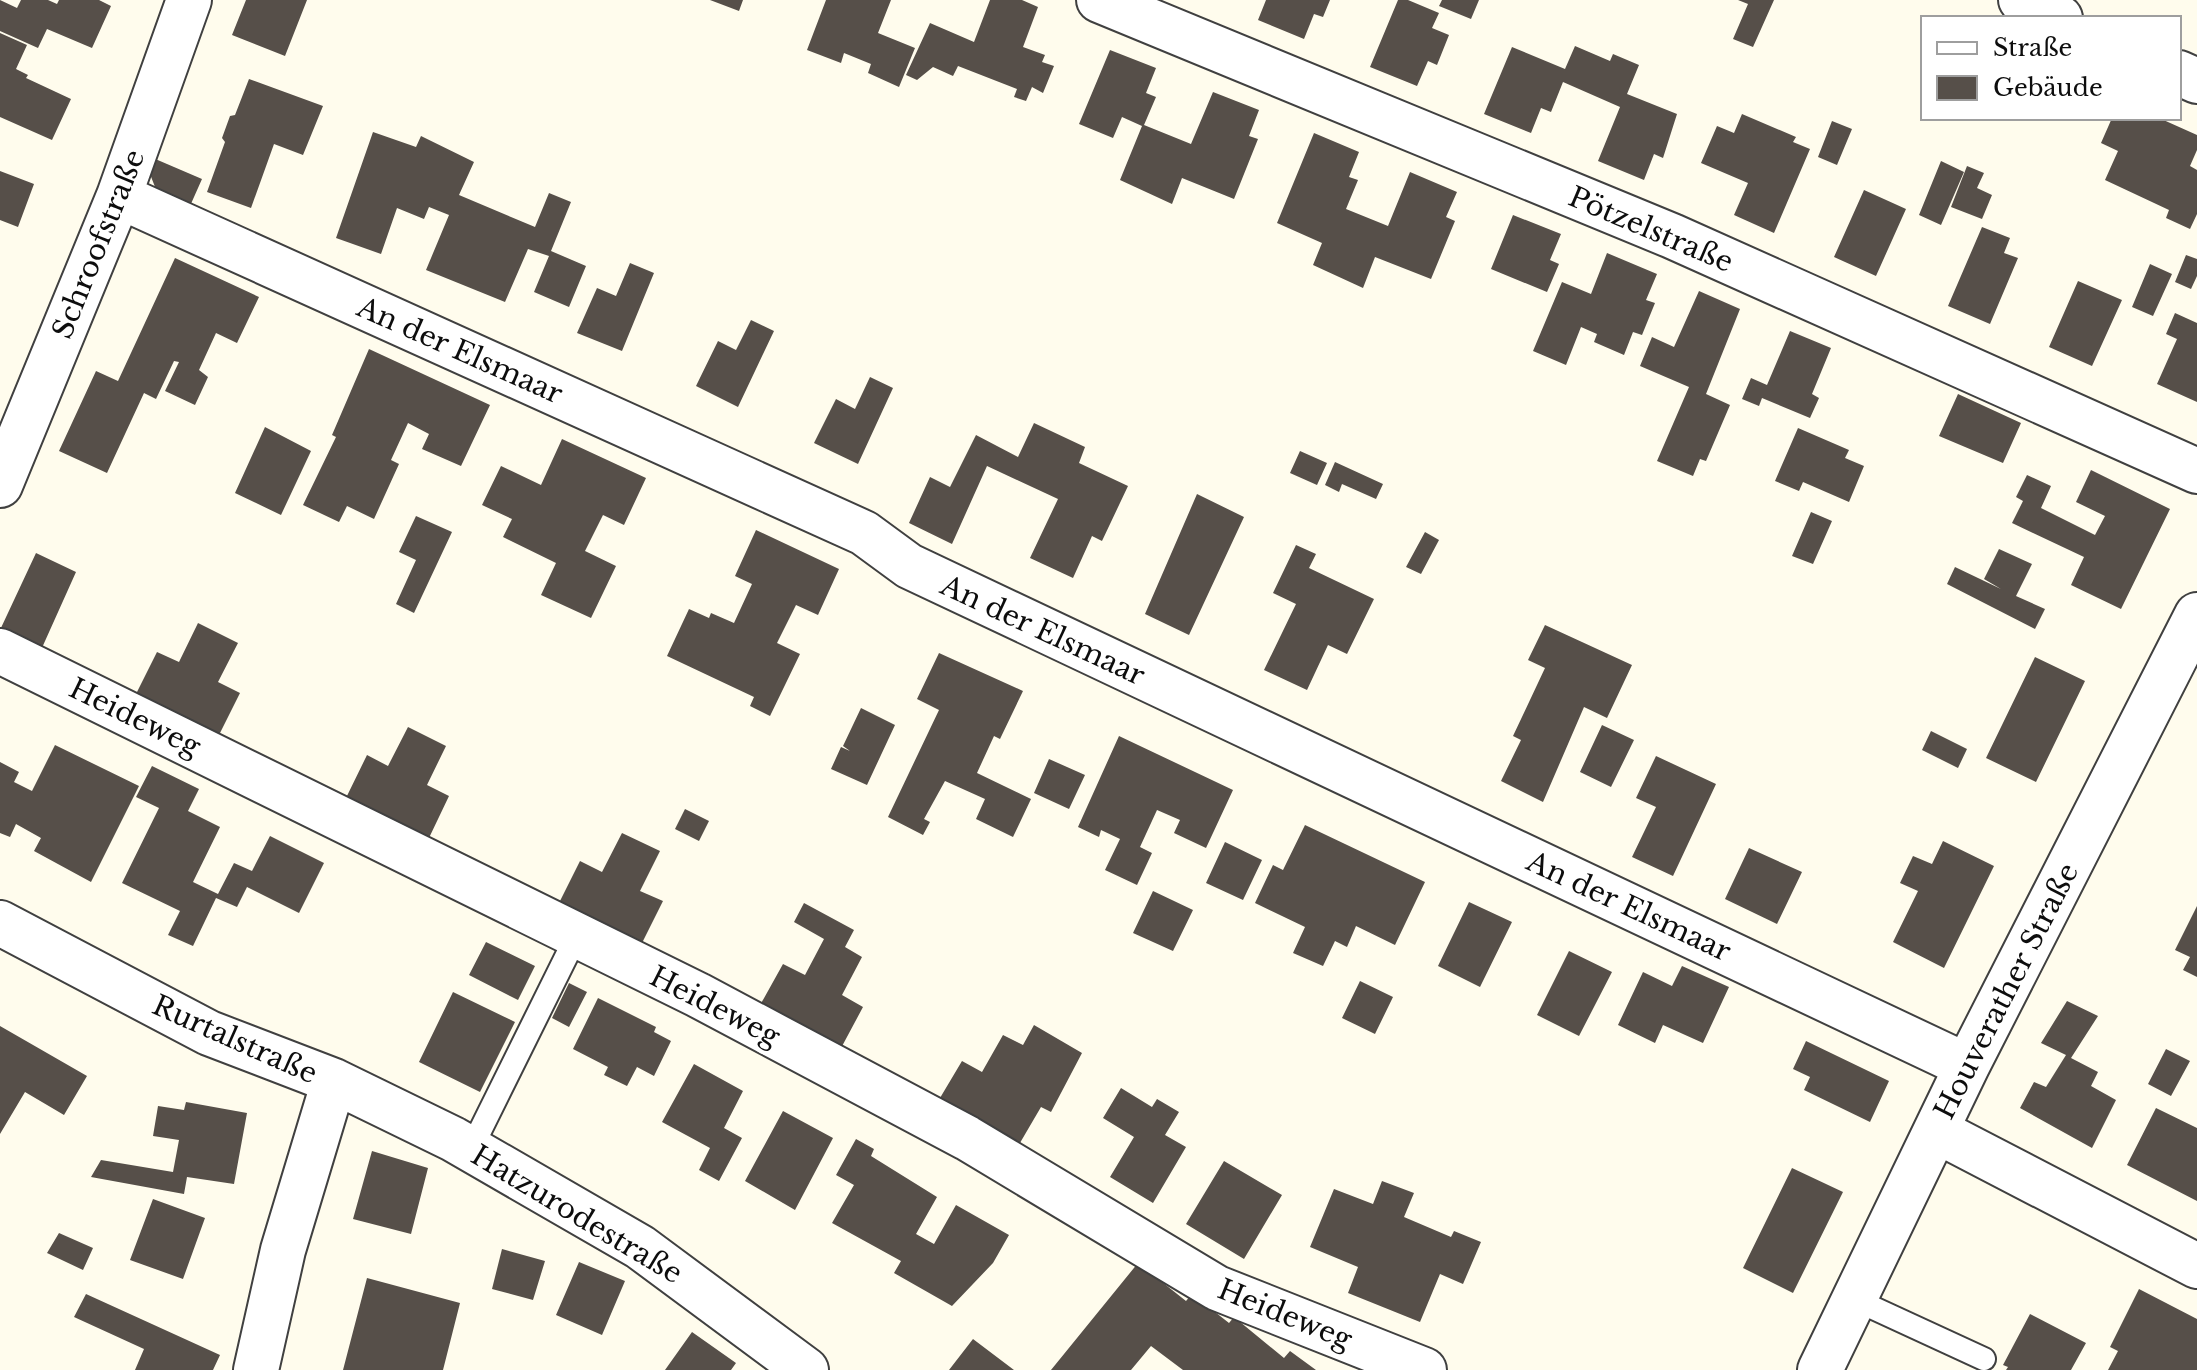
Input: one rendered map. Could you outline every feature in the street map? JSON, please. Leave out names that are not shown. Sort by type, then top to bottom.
[{"type":"street","name":"Schroofstraße","points":[[0,485],[119,196],[189,0]]},
{"type":"street","name":"Pötzelstraße","points":[[1099,0],[1672,236],[2197,471]]},
{"type":"street","points":[[2021,0],[2056,16]]},
{"type":"street","name":"An der Elsmaar","points":[[119,196],[864,533],[909,566],[1967,1066]]},
{"type":"street","name":"Houverather Straße","points":[[1820,1370],[1967,1066],[2197,615]]},
{"type":"street","name":"Heideweg","points":[[0,651],[577,935],[967,1138],[1217,1288],[1424,1370]]},
{"type":"street","name":"Rurtalstraße","points":[[0,923],[209,1033],[334,1081],[283,1250],[256,1370]]},
{"type":"street","name":"Hatzurodestraße","points":[[334,1081],[471,1149],[640,1247],[806,1370]]},
{"type":"street","points":[[1937,1131],[2197,1266]]},
{"type":"lane","points":[[471,1149],[577,935]]},
{"type":"lane","points":[[1856,1300],[1984,1359]]},
{"type":"building","points":[[0,0],[17,8],[21,0],[48,0],[57,4],[59,0],[99,0],[111,6],[92,48],[47,29],[38,48],[0,31]]},
{"type":"building","points":[[246,0],[307,0],[285,56],[232,35]]},
{"type":"building","points":[[710,0],[743,0],[739,11]]},
{"type":"building","points":[[826,0],[891,0],[878,33],[915,48],[899,87],[868,73],[871,64],[844,53],[841,63],[807,50]]},
{"type":"building","points":[[990,0],[1022,0],[1038,7],[1023,47],[1045,55],[1042,62],[1054,66],[1043,93],[1032,87],[1026,101],[1014,97],[1017,89],[958,66],[953,76],[933,67],[917,80],[906,75],[930,23],[974,42]]},
{"type":"building","points":[[1266,0],[1330,0],[1323,17],[1314,14],[1304,39],[1258,20]]},
{"type":"building","points":[[1398,0],[1408,0],[1439,13],[1432,28],[1449,35],[1437,65],[1428,61],[1417,86],[1370,67]]},
{"type":"building","points":[[1442,0],[1479,0],[1471,19],[1439,6]]},
{"type":"building","points":[[1738,0],[1774,0],[1753,47],[1733,39],[1748,4]]},
{"type":"building","points":[[0,33],[27,45],[16,69],[28,75],[26,78],[71,99],[52,140],[0,117]]},
{"type":"building","points":[[1575,46],[1610,61],[1613,54],[1639,65],[1627,94],[1677,114],[1663,158],[1654,154],[1644,180],[1598,161],[1620,107],[1563,82],[1551,112],[1541,108],[1531,133],[1484,114],[1512,47],[1565,69]]},
{"type":"building","points":[[1110,50],[1156,68],[1146,93],[1156,97],[1144,125],[1191,144],[1213,92],[1259,110],[1249,136],[1258,139],[1234,199],[1182,178],[1172,204],[1120,180],[1142,126],[1122,117],[1113,138],[1079,124]]},
{"type":"building","points":[[249,79],[323,106],[303,155],[274,144],[251,208],[207,192],[225,142],[222,138],[230,116],[235,115]]},
{"type":"building","points":[[1742,114],[1796,137],[1793,142],[1810,149],[1774,233],[1734,215],[1748,183],[1701,163],[1717,126],[1734,133]]},
{"type":"building","points":[[2111,120],[2163,120],[2197,135],[2197,150],[2190,166],[2197,170],[2197,214],[2190,229],[2166,218],[2169,210],[2105,180],[2118,151],[2101,143]]},
{"type":"building","points":[[1832,121],[1852,129],[1837,165],[1818,157]]},
{"type":"building","points":[[373,132],[416,147],[421,136],[474,162],[459,195],[535,227],[549,193],[571,202],[551,251],[586,266],[569,307],[534,292],[549,256],[528,249],[505,302],[426,270],[449,215],[429,207],[424,219],[397,208],[381,254],[336,238]]},
{"type":"building","points":[[1314,133],[1359,152],[1349,177],[1358,180],[1346,209],[1388,226],[1410,172],[1457,192],[1446,217],[1455,221],[1431,279],[1375,257],[1363,288],[1313,265],[1322,243],[1277,223]]},
{"type":"building","points":[[153,158],[202,179],[190,206],[157,192],[148,169]]},
{"type":"building","points":[[1941,161],[1964,172],[1941,225],[1919,215]]},
{"type":"building","points":[[1967,166],[1984,173],[1977,188],[1992,195],[1982,219],[1951,207]]},
{"type":"building","points":[[0,171],[34,184],[18,227],[0,220]]},
{"type":"building","points":[[1864,190],[1906,209],[1876,276],[1834,257]]},
{"type":"building","points":[[1513,215],[1561,234],[1550,260],[1559,264],[1547,292],[1491,269]]},
{"type":"building","points":[[1982,227],[2010,238],[2004,253],[2018,258],[1990,324],[1948,306]]},
{"type":"building","points":[[1607,253],[1657,274],[1646,300],[1655,303],[1642,335],[1633,332],[1624,355],[1594,342],[1597,334],[1581,327],[1566,365],[1533,351],[1562,282],[1591,294]]},
{"type":"building","points":[[2186,255],[2197,259],[2197,276],[2191,289],[2175,282]]},
{"type":"building","points":[[175,258],[259,297],[237,343],[216,333],[199,370],[208,377],[195,405],[165,391],[179,362],[174,361],[156,399],[144,393],[107,473],[59,451],[96,371],[118,381]]},
{"type":"building","points":[[630,263],[654,273],[622,351],[577,333],[597,288],[616,296]]},
{"type":"building","points":[[2150,264],[2172,274],[2153,316],[2132,307]]},
{"type":"building","points":[[2078,281],[2122,300],[2092,366],[2049,347]]},
{"type":"building","points":[[1699,291],[1740,309],[1706,394],[1730,405],[1706,461],[1700,459],[1693,476],[1657,461],[1689,387],[1640,366],[1652,337],[1674,347]]},
{"type":"building","points":[[2175,313],[2197,323],[2197,402],[2157,384],[2177,339],[2166,334]]},
{"type":"building","points":[[751,320],[774,331],[738,407],[696,386],[718,341],[736,350]]},
{"type":"building","points":[[1790,331],[1831,348],[1812,394],[1819,398],[1810,418],[1762,398],[1759,406],[1742,399],[1751,378],[1767,385]]},
{"type":"building","points":[[369,349],[490,405],[461,466],[422,449],[429,434],[408,423],[391,460],[399,464],[374,519],[347,506],[339,522],[303,505],[336,437],[332,435]]},
{"type":"building","points":[[870,377],[893,388],[858,464],[814,443],[836,399],[855,409]]},
{"type":"building","points":[[1958,394],[2021,423],[2003,463],[1939,436]]},
{"type":"building","points":[[1034,423],[1085,447],[1079,463],[1128,486],[1102,541],[1092,536],[1073,578],[1030,558],[1058,499],[987,466],[952,544],[909,523],[930,477],[950,487],[976,435],[1018,457]]},
{"type":"building","points":[[265,427],[311,451],[281,515],[235,493]]},
{"type":"building","points":[[1798,428],[1849,450],[1845,458],[1864,466],[1849,502],[1803,482],[1799,491],[1775,481]]},
{"type":"building","points":[[562,439],[646,478],[624,525],[603,515],[585,551],[616,566],[591,618],[541,595],[556,563],[503,537],[512,519],[482,505],[501,466],[541,485]]},
{"type":"building","points":[[1300,451],[1327,463],[1317,485],[1290,473]]},
{"type":"building","points":[[1335,462],[1383,484],[1376,499],[1342,484],[1339,492],[1325,485]]},
{"type":"building","points":[[2091,470],[2170,509],[2121,609],[2071,585],[2084,557],[2012,523],[2023,501],[2016,497],[2027,475],[2051,486],[2041,508],[2095,535],[2105,516],[2076,502]]},
{"type":"building","points":[[1197,494],[1244,517],[1189,635],[1145,614]]},
{"type":"building","points":[[1811,512],[1832,521],[1813,564],[1792,556]]},
{"type":"building","points":[[416,516],[452,532],[414,613],[396,604],[416,560],[399,552]]},
{"type":"building","points":[[756,530],[839,569],[818,615],[796,605],[777,643],[800,654],[770,716],[750,706],[754,697],[667,656],[689,609],[709,618],[711,613],[734,623],[752,584],[735,576]]},
{"type":"building","points":[[1425,532],[1439,540],[1421,574],[1406,567]]},
{"type":"building","points":[[1296,545],[1316,554],[1309,568],[1374,599],[1347,654],[1328,645],[1307,690],[1264,670],[1296,604],[1273,593]]},
{"type":"building","points":[[1999,549],[2032,564],[2016,596],[2045,609],[2035,629],[1947,584],[1955,567],[2001,589],[1984,579]]},
{"type":"building","points":[[36,553],[76,572],[41,650],[0,630]]},
{"type":"building","points":[[198,623],[238,643],[218,682],[240,693],[218,737],[135,696],[157,652],[179,662]]},
{"type":"building","points":[[1545,625],[1632,665],[1607,718],[1584,707],[1543,802],[1501,781],[1521,740],[1513,736],[1545,668],[1528,660]]},
{"type":"building","points":[[939,653],[1023,691],[1000,739],[994,736],[977,773],[1031,799],[1013,837],[976,819],[985,799],[945,781],[924,819],[930,822],[923,835],[888,817],[939,710],[917,699]]},
{"type":"building","points":[[2035,657],[2085,681],[2036,782],[1986,758]]},
{"type":"building","points":[[861,708],[895,725],[867,785],[831,769],[841,747],[850,751],[843,746]]},
{"type":"building","points":[[1602,725],[1634,740],[1611,787],[1580,772]]},
{"type":"building","points":[[408,727],[446,746],[427,785],[449,796],[428,840],[345,800],[367,755],[388,766]]},
{"type":"building","points":[[1931,731],[1967,749],[1958,768],[1922,750]]},
{"type":"building","points":[[1119,736],[1233,790],[1206,848],[1174,833],[1180,820],[1157,810],[1140,847],[1152,853],[1137,885],[1105,870],[1120,839],[1101,830],[1099,837],[1078,827]]},
{"type":"building","points":[[55,745],[139,786],[91,882],[34,851],[41,838],[16,824],[10,837],[0,833],[0,762],[19,772],[14,782],[32,791]]},
{"type":"building","points":[[1656,756],[1716,784],[1673,876],[1632,857],[1656,807],[1636,798]]},
{"type":"building","points":[[1049,759],[1085,775],[1069,809],[1034,793]]},
{"type":"building","points":[[152,766],[199,789],[188,811],[220,827],[193,882],[218,894],[234,863],[252,871],[270,836],[324,863],[299,913],[247,887],[237,907],[216,898],[193,946],[168,935],[180,911],[122,883],[159,808],[136,797]]},
{"type":"building","points":[[685,809],[709,821],[699,841],[675,829]]},
{"type":"building","points":[[1305,825],[1425,882],[1395,945],[1356,926],[1347,947],[1335,941],[1323,966],[1293,953],[1305,927],[1255,903],[1273,865],[1283,870]]},
{"type":"building","points":[[622,833],[660,851],[640,891],[663,901],[641,945],[558,905],[580,861],[602,872]]},
{"type":"building","points":[[1943,841],[1994,866],[1944,968],[1893,942],[1918,891],[1900,883],[1913,856],[1932,864]]},
{"type":"building","points":[[1225,842],[1262,860],[1243,900],[1206,883]]},
{"type":"building","points":[[1749,848],[1802,872],[1777,924],[1725,899]]},
{"type":"building","points":[[1153,891],[1193,910],[1173,951],[1133,933]]},
{"type":"building","points":[[1469,902],[1512,922],[1480,987],[1438,966]]},
{"type":"building","points":[[804,903],[854,930],[845,947],[862,957],[842,995],[863,1007],[840,1050],[759,1007],[783,964],[805,975],[824,939],[794,922]]},
{"type":"building","points":[[2197,906],[2197,977],[2183,970],[2190,957],[2175,950]]},
{"type":"building","points":[[486,942],[535,966],[518,1000],[469,975]]},
{"type":"building","points":[[1569,951],[1612,972],[1579,1036],[1537,1015]]},
{"type":"building","points":[[1682,966],[1729,987],[1703,1043],[1663,1025],[1655,1043],[1618,1025],[1643,972],[1672,986]]},
{"type":"building","points":[[1360,981],[1393,997],[1375,1034],[1342,1018]]},
{"type":"building","points":[[569,983],[587,992],[569,1027],[552,1018]]},
{"type":"building","points":[[453,992],[515,1022],[480,1092],[419,1062]]},
{"type":"building","points":[[598,998],[656,1027],[654,1032],[671,1041],[654,1076],[637,1067],[627,1086],[604,1075],[608,1067],[573,1049]]},
{"type":"building","points":[[2067,1001],[2098,1016],[2071,1058],[2098,1072],[2091,1086],[2116,1100],[2092,1148],[2020,1108],[2034,1082],[2046,1087],[2066,1055],[2041,1043]]},
{"type":"building","points":[[1034,1025],[1082,1053],[1051,1112],[1041,1107],[1017,1148],[937,1103],[962,1061],[982,1072],[1003,1035],[1023,1045]]},
{"type":"building","points":[[0,1026],[87,1076],[64,1115],[25,1092],[0,1134]]},
{"type":"building","points":[[1806,1041],[1889,1081],[1870,1122],[1804,1090],[1810,1077],[1793,1069]]},
{"type":"building","points":[[2166,1049],[2190,1061],[2171,1096],[2148,1084]]},
{"type":"building","points":[[694,1064],[743,1091],[724,1128],[742,1138],[719,1181],[699,1170],[710,1148],[662,1122]]},
{"type":"building","points":[[1121,1088],[1152,1107],[1157,1099],[1179,1112],[1165,1135],[1186,1147],[1153,1203],[1110,1177],[1134,1137],[1103,1118]]},
{"type":"building","points":[[186,1102],[247,1113],[234,1184],[187,1177],[184,1194],[91,1177],[101,1160],[173,1172],[179,1140],[153,1136],[158,1106],[184,1110]]},
{"type":"building","points":[[2156,1108],[2197,1128],[2197,1201],[2127,1165]]},
{"type":"building","points":[[783,1111],[833,1138],[795,1210],[745,1181]]},
{"type":"building","points":[[856,1139],[874,1149],[871,1156],[937,1197],[916,1234],[934,1244],[956,1205],[1009,1235],[993,1263],[952,1306],[894,1273],[901,1261],[832,1223],[854,1185],[836,1175]]},
{"type":"building","points":[[372,1151],[428,1168],[411,1234],[353,1219]]},
{"type":"building","points":[[1224,1161],[1282,1195],[1244,1259],[1186,1224]]},
{"type":"building","points":[[1792,1168],[1843,1192],[1793,1293],[1743,1268]]},
{"type":"building","points":[[1382,1181],[1414,1193],[1404,1217],[1451,1237],[1454,1231],[1481,1242],[1463,1284],[1440,1274],[1420,1322],[1348,1293],[1358,1267],[1310,1247],[1334,1189],[1373,1204]]},
{"type":"building","points":[[153,1199],[205,1218],[183,1279],[130,1260]]},
{"type":"building","points":[[59,1233],[93,1248],[83,1270],[47,1253]]},
{"type":"building","points":[[502,1249],[545,1261],[533,1300],[492,1289]]},
{"type":"building","points":[[579,1262],[625,1281],[602,1335],[556,1315]]},
{"type":"building","points":[[1138,1263],[1186,1301],[1192,1294],[1229,1323],[1234,1317],[1284,1358],[1290,1351],[1316,1370],[1183,1370],[1151,1346],[1131,1370],[1051,1370]]},
{"type":"building","points":[[367,1278],[460,1303],[443,1370],[343,1370]]},
{"type":"building","points":[[2139,1289],[2197,1319],[2197,1370],[2108,1370],[2118,1351],[2110,1347]]},
{"type":"building","points":[[86,1294],[220,1355],[213,1370],[135,1370],[144,1349],[74,1317]]},
{"type":"building","points":[[2030,1314],[2086,1343],[2071,1370],[2006,1370],[2008,1367],[2003,1365]]},
{"type":"building","points":[[692,1332],[736,1363],[731,1370],[665,1370]]},
{"type":"building","points":[[973,1339],[1014,1370],[949,1370]]}]
